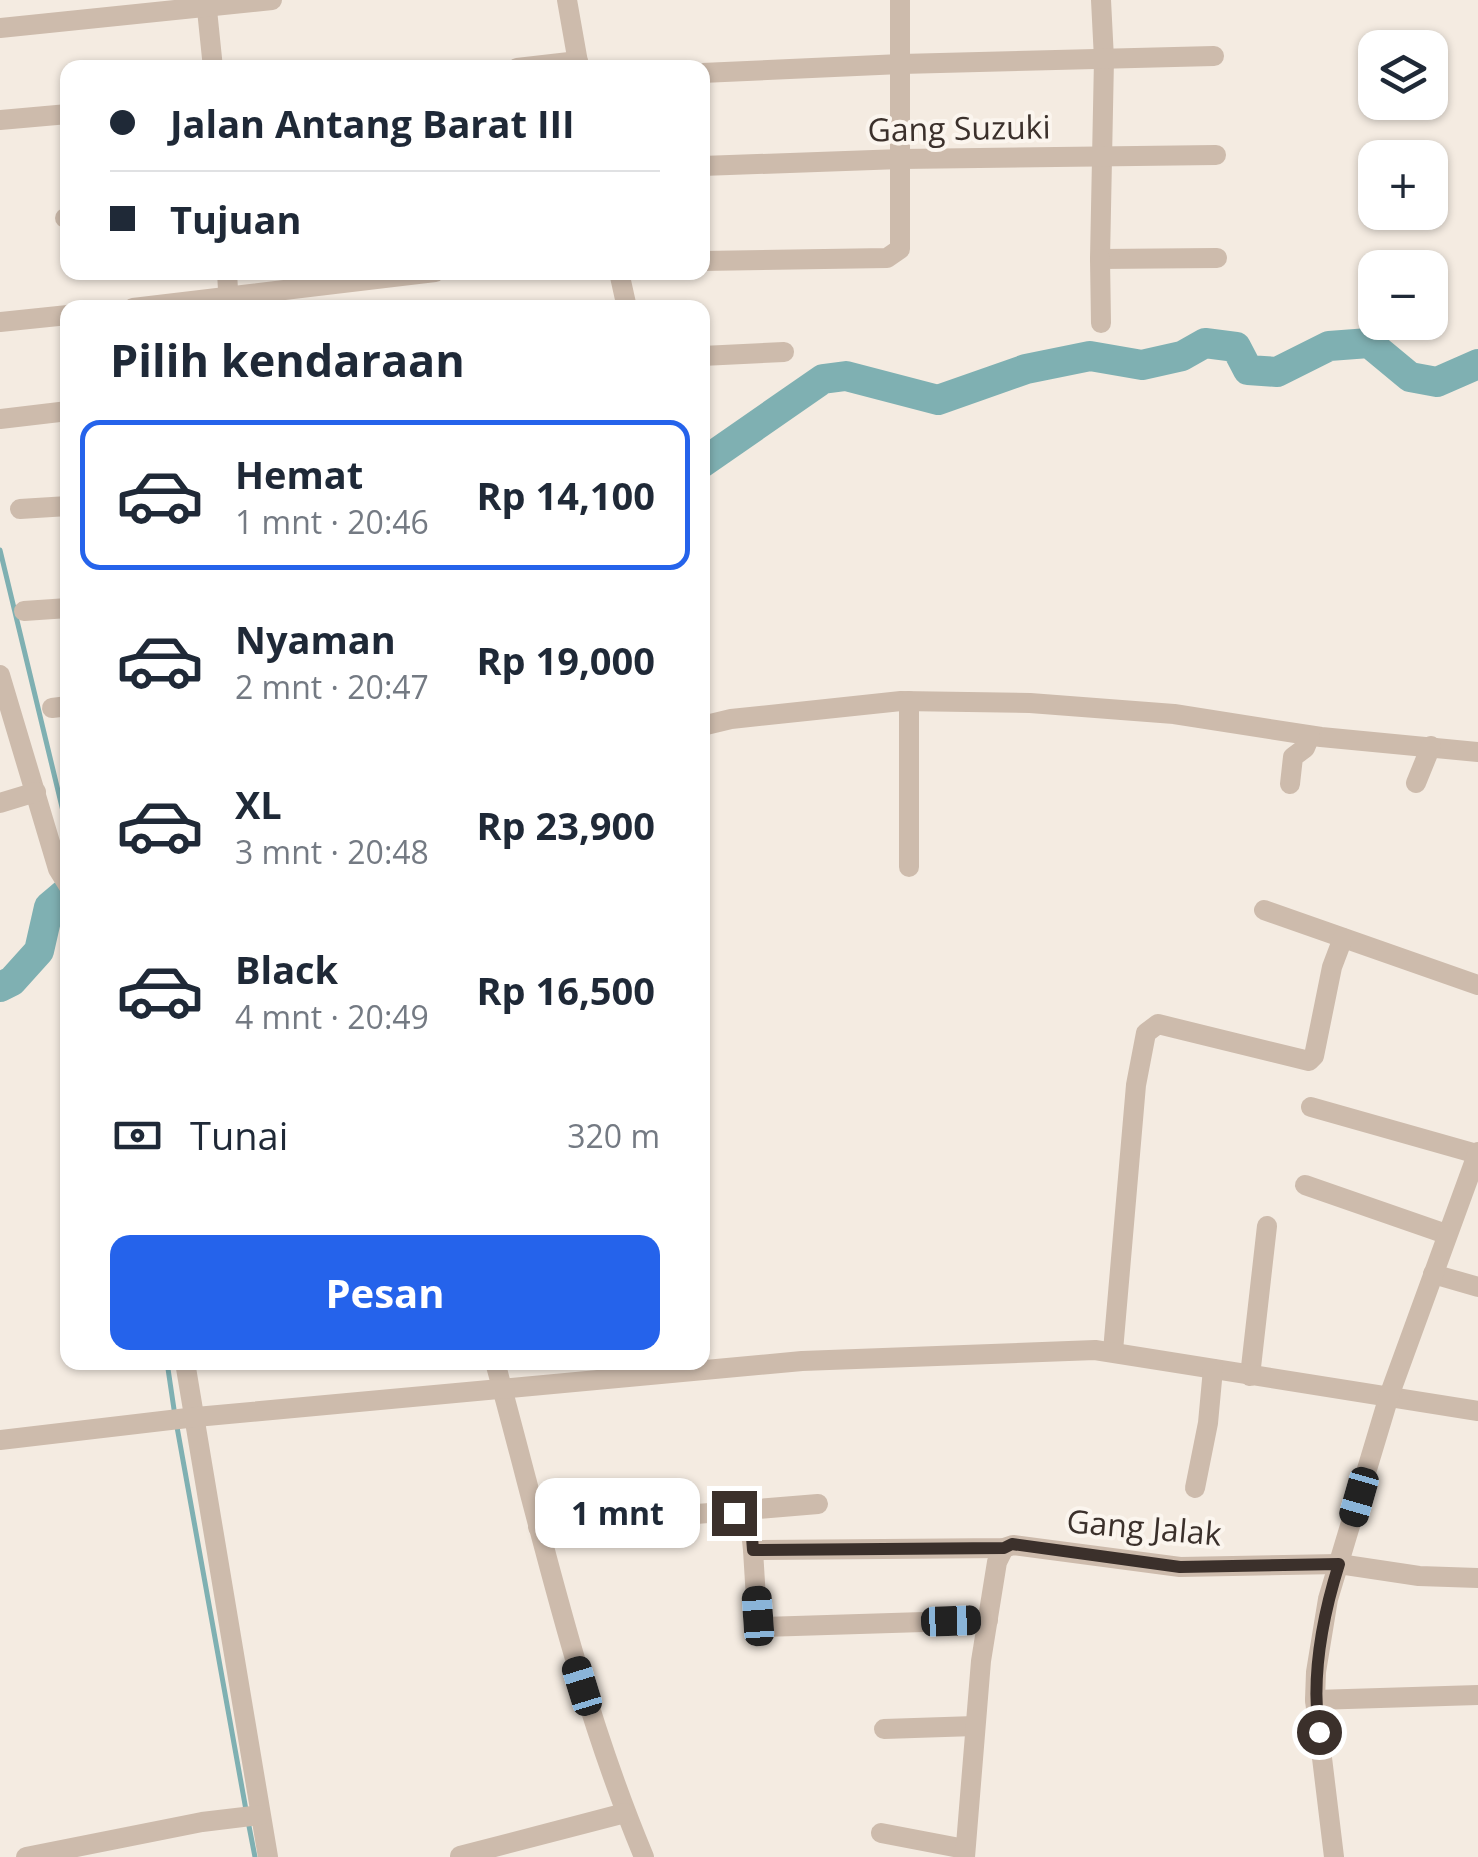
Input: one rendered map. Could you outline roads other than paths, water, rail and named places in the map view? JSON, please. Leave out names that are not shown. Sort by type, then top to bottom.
[{"type":"street","points":[[0,28],[272,0]]},
{"type":"street","points":[[567,0],[577,60]]},
{"type":"street","points":[[710,261],[893,256],[900,249],[900,0]]},
{"type":"street","points":[[1101,0],[1101,322]]},
{"type":"street","points":[[206,4],[212,60]]},
{"type":"street","points":[[710,73],[1214,56]]},
{"type":"street","points":[[0,120],[60,115]]},
{"type":"street","name":"Gang Suzuki","points":[[710,166],[901,159],[1216,156]]},
{"type":"street","points":[[1100,259],[1217,258]]},
{"type":"street","points":[[243,300],[380,280]]},
{"type":"street","points":[[0,322],[60,316]]},
{"type":"street","points":[[710,356],[784,352]]},
{"type":"street","points":[[0,419],[60,413]]},
{"type":"street","points":[[20,510],[60,507]]},
{"type":"street","points":[[24,612],[60,609]]},
{"type":"street","points":[[0,675],[60,873]]},
{"type":"street","points":[[909,701],[909,867]]},
{"type":"street","points":[[710,724],[909,701],[1088,706],[1174,714],[1310,736],[1478,752]]},
{"type":"street","points":[[1290,784],[1293,757],[1305,748],[1310,736]]},
{"type":"street","points":[[1416,782],[1430,746]]},
{"type":"street","points":[[0,804],[36,792]]},
{"type":"street","points":[[1264,910],[1478,986]]},
{"type":"street","points":[[1113,1351],[1136,1085],[1149,1028],[1158,1024],[1309,1061],[1314,1056],[1332,967],[1344,938]]},
{"type":"street","points":[[1311,1108],[1478,1153],[1389,1396],[1328,1599],[1315,1700],[1334,1857]]},
{"type":"street","points":[[1305,1185],[1446,1234]]},
{"type":"street","points":[[1250,1376],[1267,1226]]},
{"type":"street","points":[[1434,1274],[1478,1287]]},
{"type":"street","points":[[0,1440],[502,1387],[872,1357],[1113,1351],[1478,1411]]},
{"type":"street","points":[[1195,1488],[1208,1423],[1213,1369]]},
{"type":"street","points":[[184,1370],[184,1418],[254,1816],[268,1857]]},
{"type":"street","points":[[497,1370],[590,1716],[644,1857]]},
{"type":"street","points":[[538,1527],[818,1504]]},
{"type":"street","points":[[750,1511],[758,1616],[763,1627],[988,1620]]},
{"type":"street","name":"Gang Jalak","points":[[753,1550],[1004,1548],[1012,1544],[1180,1567],[1339,1564],[1419,1576],[1478,1578]]},
{"type":"street","points":[[881,1833],[965,1853],[988,1620],[997,1562],[1004,1548]]},
{"type":"street","points":[[1315,1700],[1478,1695]]},
{"type":"street","points":[[884,1729],[975,1726]]},
{"type":"street","points":[[460,1856],[625,1812]]},
{"type":"street","points":[[26,1857],[202,1822],[254,1816]]},
{"type":"waterway","points":[[710,457],[823,379],[846,376],[938,400],[1026,369],[1090,356],[1142,365],[1182,356],[1205,343],[1236,347],[1248,370],[1277,372],[1329,346],[1369,343],[1410,377],[1437,382],[1478,364]]},
{"type":"waterway","points":[[0,550],[60,799]]},
{"type":"waterway","points":[[0,987],[12,981],[39,951],[49,907],[60,898]]},
{"type":"waterway","points":[[168,1370],[175,1416]]},
{"type":"waterway","points":[[177,1427],[246,1810]]},
{"type":"waterway","points":[[248,1821],[255,1857]]}]
